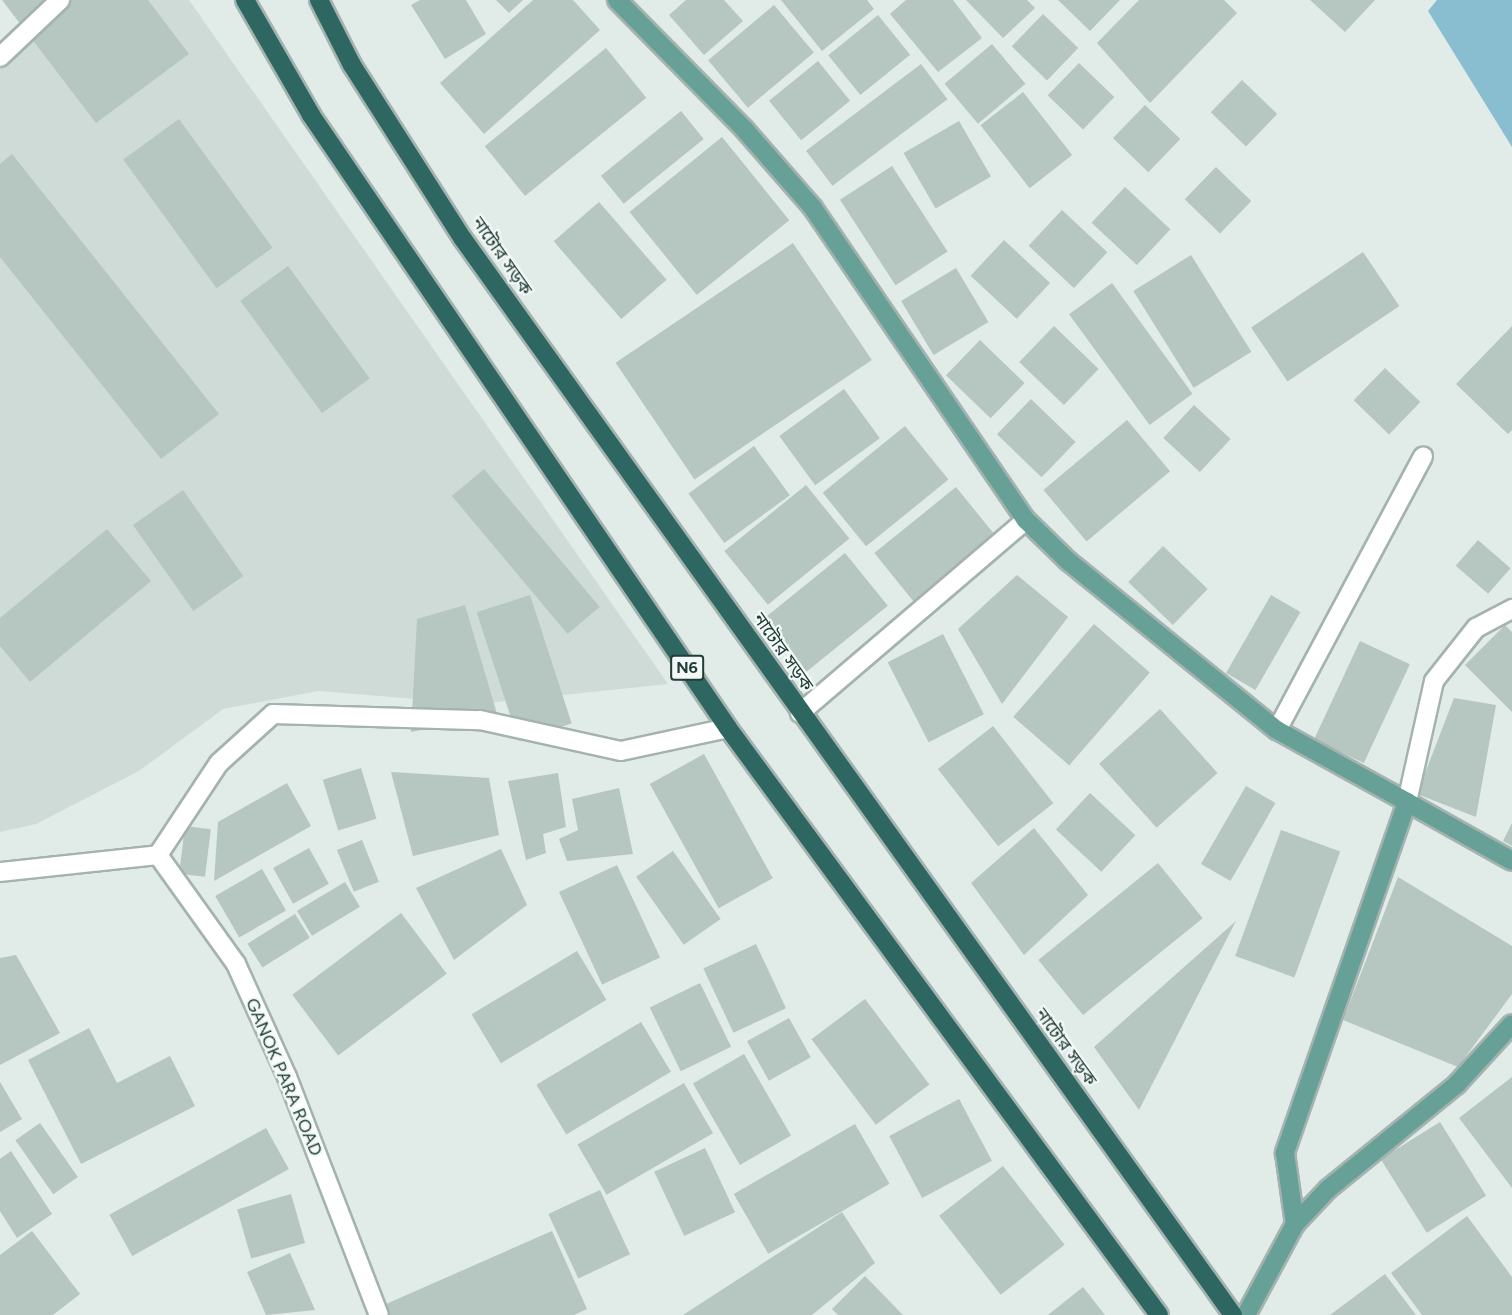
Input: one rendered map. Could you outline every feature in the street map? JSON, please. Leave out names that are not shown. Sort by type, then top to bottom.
[{"type":"highway","name":"N6","points":[[244,0],[311,115],[728,728],[1159,1315]]},
{"type":"highway","name":"নাটোর সড়ক","points":[[319,0],[352,65],[464,239],[800,713],[1233,1315]]},
{"type":"main road","points":[[617,0],[745,130],[813,208],[1026,520],[1068,561],[1277,730],[1512,861]]},
{"type":"main road","points":[[1295,1224],[1285,1153],[1407,802]]},
{"type":"main road","points":[[1246,1315],[1295,1224],[1328,1189],[1457,1084],[1512,1024]]},
{"type":"street","points":[[0,57],[60,0]]},
{"type":"street","points":[[1277,730],[1423,457]]},
{"type":"street","points":[[800,713],[1026,520]]},
{"type":"street","points":[[1407,802],[1434,681],[1476,628],[1512,609]]},
{"type":"street","points":[[0,872],[158,855],[219,763],[273,714],[480,720],[621,751],[728,728]]},
{"type":"street","name":"GANOK PARA ROAD","points":[[158,855],[236,964],[287,1077],[379,1315]]},
{"type":"shaded area","points":[[80,0],[189,0],[668,684],[478,704],[318,691],[223,709],[139,771],[36,824],[0,832],[0,65]]},
{"type":"water","points":[[1437,0],[1512,0],[1512,147],[1428,11]]},
{"type":"building","points":[[2,0],[148,0],[189,54],[96,123]]},
{"type":"building","points":[[420,0],[466,0],[486,34],[445,59],[411,5]]},
{"type":"building","points":[[496,0],[523,0],[509,13]]},
{"type":"building","points":[[533,0],[573,0],[600,30],[484,134],[440,83]]},
{"type":"building","points":[[686,0],[724,0],[743,21],[704,55],[669,15]]},
{"type":"building","points":[[781,0],[867,0],[874,9],[822,51]]},
{"type":"building","points":[[906,0],[953,0],[982,38],[938,72],[890,14]]},
{"type":"building","points":[[966,0],[1027,0],[1035,8],[1003,38]]},
{"type":"building","points":[[1058,0],[1120,0],[1090,31]]},
{"type":"building","points":[[1139,0],[1224,0],[1237,13],[1150,103],[1097,43]]},
{"type":"building","points":[[1310,0],[1375,0],[1345,32]]},
{"type":"building","points":[[774,5],[814,52],[748,108],[708,60]]},
{"type":"building","points":[[1043,14],[1078,48],[1047,80],[1012,46]]},
{"type":"building","points":[[878,15],[910,55],[860,95],[828,55]]},
{"type":"building","points":[[992,44],[1025,84],[978,124],[945,84]]},
{"type":"building","points":[[606,48],[646,98],[525,196],[485,146]]},
{"type":"building","points":[[818,61],[850,101],[801,140],[769,101]]},
{"type":"building","points":[[1079,63],[1114,97],[1083,129],[1048,95]]},
{"type":"building","points":[[921,64],[947,99],[832,186],[806,151]]},
{"type":"building","points":[[1242,80],[1277,114],[1246,146],[1211,112]]},
{"type":"building","points":[[1023,92],[1072,155],[1030,188],[980,125]]},
{"type":"building","points":[[1145,105],[1180,139],[1148,172],[1113,138]]},
{"type":"building","points":[[681,111],[704,139],[624,204],[601,176]]},
{"type":"building","points":[[179,119],[272,248],[217,288],[123,160]]},
{"type":"building","points":[[959,121],[991,176],[936,208],[904,153]]},
{"type":"building","points":[[722,137],[789,220],[697,295],[630,212]]},
{"type":"building","points":[[12,154],[219,414],[161,459],[0,257],[0,164]]},
{"type":"building","points":[[892,166],[948,252],[896,285],[840,200]]},
{"type":"building","points":[[1216,167],[1251,201],[1220,233],[1185,199]]},
{"type":"building","points":[[1125,187],[1170,229],[1137,265],[1092,223]]},
{"type":"building","points":[[599,202],[667,280],[621,319],[554,241]]},
{"type":"building","points":[[1062,210],[1107,252],[1074,288],[1029,246]]},
{"type":"building","points":[[1004,240],[1050,283],[1017,319],[971,276]]},
{"type":"building","points":[[793,243],[872,360],[694,480],[616,363]]},
{"type":"building","points":[[1363,252],[1399,306],[1287,381],[1251,327]]},
{"type":"building","points":[[1191,255],[1251,352],[1194,388],[1133,291]]},
{"type":"building","points":[[288,266],[370,378],[322,413],[240,301]]},
{"type":"building","points":[[956,268],[988,322],[934,355],[901,301]]},
{"type":"building","points":[[1112,283],[1193,394],[1150,425],[1069,314]]},
{"type":"building","points":[[1054,326],[1099,369],[1064,405],[1019,362]]},
{"type":"building","points":[[1512,326],[1512,430],[1508,434],[1456,384]]},
{"type":"building","points":[[980,340],[1025,383],[991,418],[946,375]]},
{"type":"building","points":[[1385,368],[1420,402],[1389,434],[1354,400]]},
{"type":"building","points":[[844,389],[880,438],[815,485],[779,436]]},
{"type":"building","points":[[1031,399],[1076,442],[1042,477],[997,434]]},
{"type":"building","points":[[1194,405],[1231,439],[1200,472],[1163,438]]},
{"type":"building","points":[[1127,420],[1170,471],[1087,541],[1044,490]]},
{"type":"building","points":[[905,426],[948,480],[866,546],[823,493]]},
{"type":"building","points":[[754,446],[790,495],[724,543],[688,494]]},
{"type":"building","points":[[484,469],[600,607],[568,634],[452,496]]},
{"type":"building","points":[[806,485],[849,539],[768,605],[724,551]]},
{"type":"building","points":[[956,487],[999,541],[918,607],[874,553]]},
{"type":"building","points":[[183,490],[243,576],[193,611],[133,525]]},
{"type":"building","points":[[107,529],[151,581],[30,682],[0,646],[0,618]]},
{"type":"building","points":[[1478,540],[1510,568],[1488,594],[1456,566]]},
{"type":"building","points":[[1163,546],[1208,589],[1173,625],[1128,582]]},
{"type":"building","points":[[845,553],[888,606],[806,672],[763,619]]},
{"type":"building","points":[[1017,575],[1068,617],[1002,704],[958,629]]},
{"type":"building","points":[[530,595],[572,723],[518,741],[477,612]]},
{"type":"building","points":[[1271,595],[1300,612],[1255,690],[1226,673]]},
{"type":"building","points":[[465,605],[497,714],[411,732],[417,619]]},
{"type":"building","points":[[1094,624],[1150,673],[1069,765],[1013,717]]},
{"type":"building","points":[[1505,625],[1512,632],[1512,712],[1465,665]]},
{"type":"building","points":[[943,634],[984,714],[929,742],[888,662]]},
{"type":"building","points":[[1360,641],[1410,664],[1364,763],[1314,740]]},
{"type":"building","points":[[1454,698],[1496,705],[1476,817],[1417,794]]},
{"type":"building","points":[[1160,709],[1218,773],[1157,828],[1099,764]]},
{"type":"building","points":[[993,726],[1053,803],[998,846],[938,769]]},
{"type":"building","points":[[704,754],[773,878],[719,908],[650,784]]},
{"type":"building","points":[[361,768],[376,819],[338,830],[323,780]]},
{"type":"building","points":[[391,772],[489,778],[499,835],[413,856]]},
{"type":"building","points":[[558,773],[566,827],[543,834],[546,853],[526,860],[508,781]]},
{"type":"building","points":[[287,783],[311,826],[214,881],[218,822]]},
{"type":"building","points":[[1246,786],[1275,803],[1230,881],[1201,864]]},
{"type":"building","points":[[619,788],[633,854],[567,861],[559,839],[578,830],[572,799]]},
{"type":"building","points":[[1090,793],[1135,835],[1101,872],[1056,830]]},
{"type":"building","points":[[1512,823],[1512,846],[1503,841]]},
{"type":"building","points":[[185,826],[211,829],[205,877],[179,874]]},
{"type":"building","points":[[1034,828],[1088,895],[1024,955],[971,883]]},
{"type":"building","points":[[1281,830],[1340,852],[1294,977],[1235,956]]},
{"type":"building","points":[[362,840],[379,882],[354,892],[337,850]]},
{"type":"building","points":[[309,848],[329,884],[293,904],[273,868]]},
{"type":"building","points":[[501,849],[527,905],[454,960],[416,888]]},
{"type":"building","points":[[673,851],[721,919],[684,945],[636,877]]},
{"type":"building","points":[[1158,863],[1203,918],[1083,1015],[1038,960]]},
{"type":"building","points":[[617,865],[660,957],[602,984],[559,892]]},
{"type":"building","points":[[262,869],[286,911],[239,938],[215,896]]},
{"type":"building","points":[[1398,877],[1512,946],[1512,994],[1458,1067],[1343,1020]]},
{"type":"building","points":[[345,882],[360,907],[312,936],[297,911]]},
{"type":"building","points":[[401,913],[447,974],[338,1056],[292,995]]},
{"type":"building","points":[[295,914],[310,938],[262,967],[248,944]]},
{"type":"building","points":[[1236,921],[1139,1110],[1094,1047]]},
{"type":"building","points":[[756,944],[786,1008],[733,1033],[703,969]]},
{"type":"building","points":[[577,951],[606,1000],[501,1063],[472,1014]]},
{"type":"building","points":[[16,955],[60,1033],[0,1065],[0,958]]},
{"type":"building","points":[[700,983],[731,1047],[681,1071],[650,1008]]},
{"type":"building","points":[[865,999],[929,1084],[876,1125],[811,1039]]},
{"type":"building","points":[[789,1018],[811,1057],[769,1081],[747,1041]]},
{"type":"building","points":[[641,1022],[671,1072],[566,1135],[536,1085]]},
{"type":"building","points":[[89,1028],[117,1083],[170,1056],[195,1106],[81,1164],[28,1060]]},
{"type":"building","points":[[744,1054],[791,1135],[740,1165],[693,1084]]},
{"type":"building","points":[[1512,1077],[1512,1188],[1459,1118]]},
{"type":"building","points":[[0,1082],[22,1119],[0,1132]]},
{"type":"building","points":[[684,1083],[713,1133],[606,1195],[577,1144]]},
{"type":"building","points":[[959,1099],[992,1161],[922,1198],[889,1136]]},
{"type":"building","points":[[1440,1122],[1486,1196],[1427,1233],[1381,1159]]},
{"type":"building","points":[[40,1123],[78,1177],[53,1194],[15,1140]]},
{"type":"building","points":[[855,1124],[890,1184],[768,1254],[734,1194]]},
{"type":"building","points":[[266,1128],[289,1169],[132,1256],[109,1215]]},
{"type":"building","points":[[705,1148],[735,1212],[684,1236],[654,1172]]},
{"type":"building","points":[[11,1151],[52,1214],[17,1238],[0,1211],[0,1159]]},
{"type":"building","points":[[1003,1166],[1065,1245],[1001,1295],[939,1216]]},
{"type":"building","points":[[600,1190],[630,1254],[578,1278],[548,1214]]},
{"type":"building","points":[[291,1194],[305,1243],[251,1258],[237,1209]]},
{"type":"building","points":[[842,1212],[875,1263],[812,1315],[683,1315]]},
{"type":"building","points":[[1467,1216],[1512,1277],[1512,1315],[1422,1315],[1391,1273]]},
{"type":"building","points":[[32,1231],[80,1294],[53,1315],[0,1315],[0,1255]]},
{"type":"building","points":[[552,1231],[587,1309],[574,1315],[380,1315],[377,1308]]},
{"type":"building","points":[[290,1253],[315,1310],[266,1315],[247,1272]]},
{"type":"building","points":[[1385,1274],[1416,1315],[1330,1315]]},
{"type":"building","points":[[865,1276],[903,1315],[838,1315],[832,1309]]},
{"type":"building","points":[[1083,1287],[1105,1315],[1048,1315]]}]
